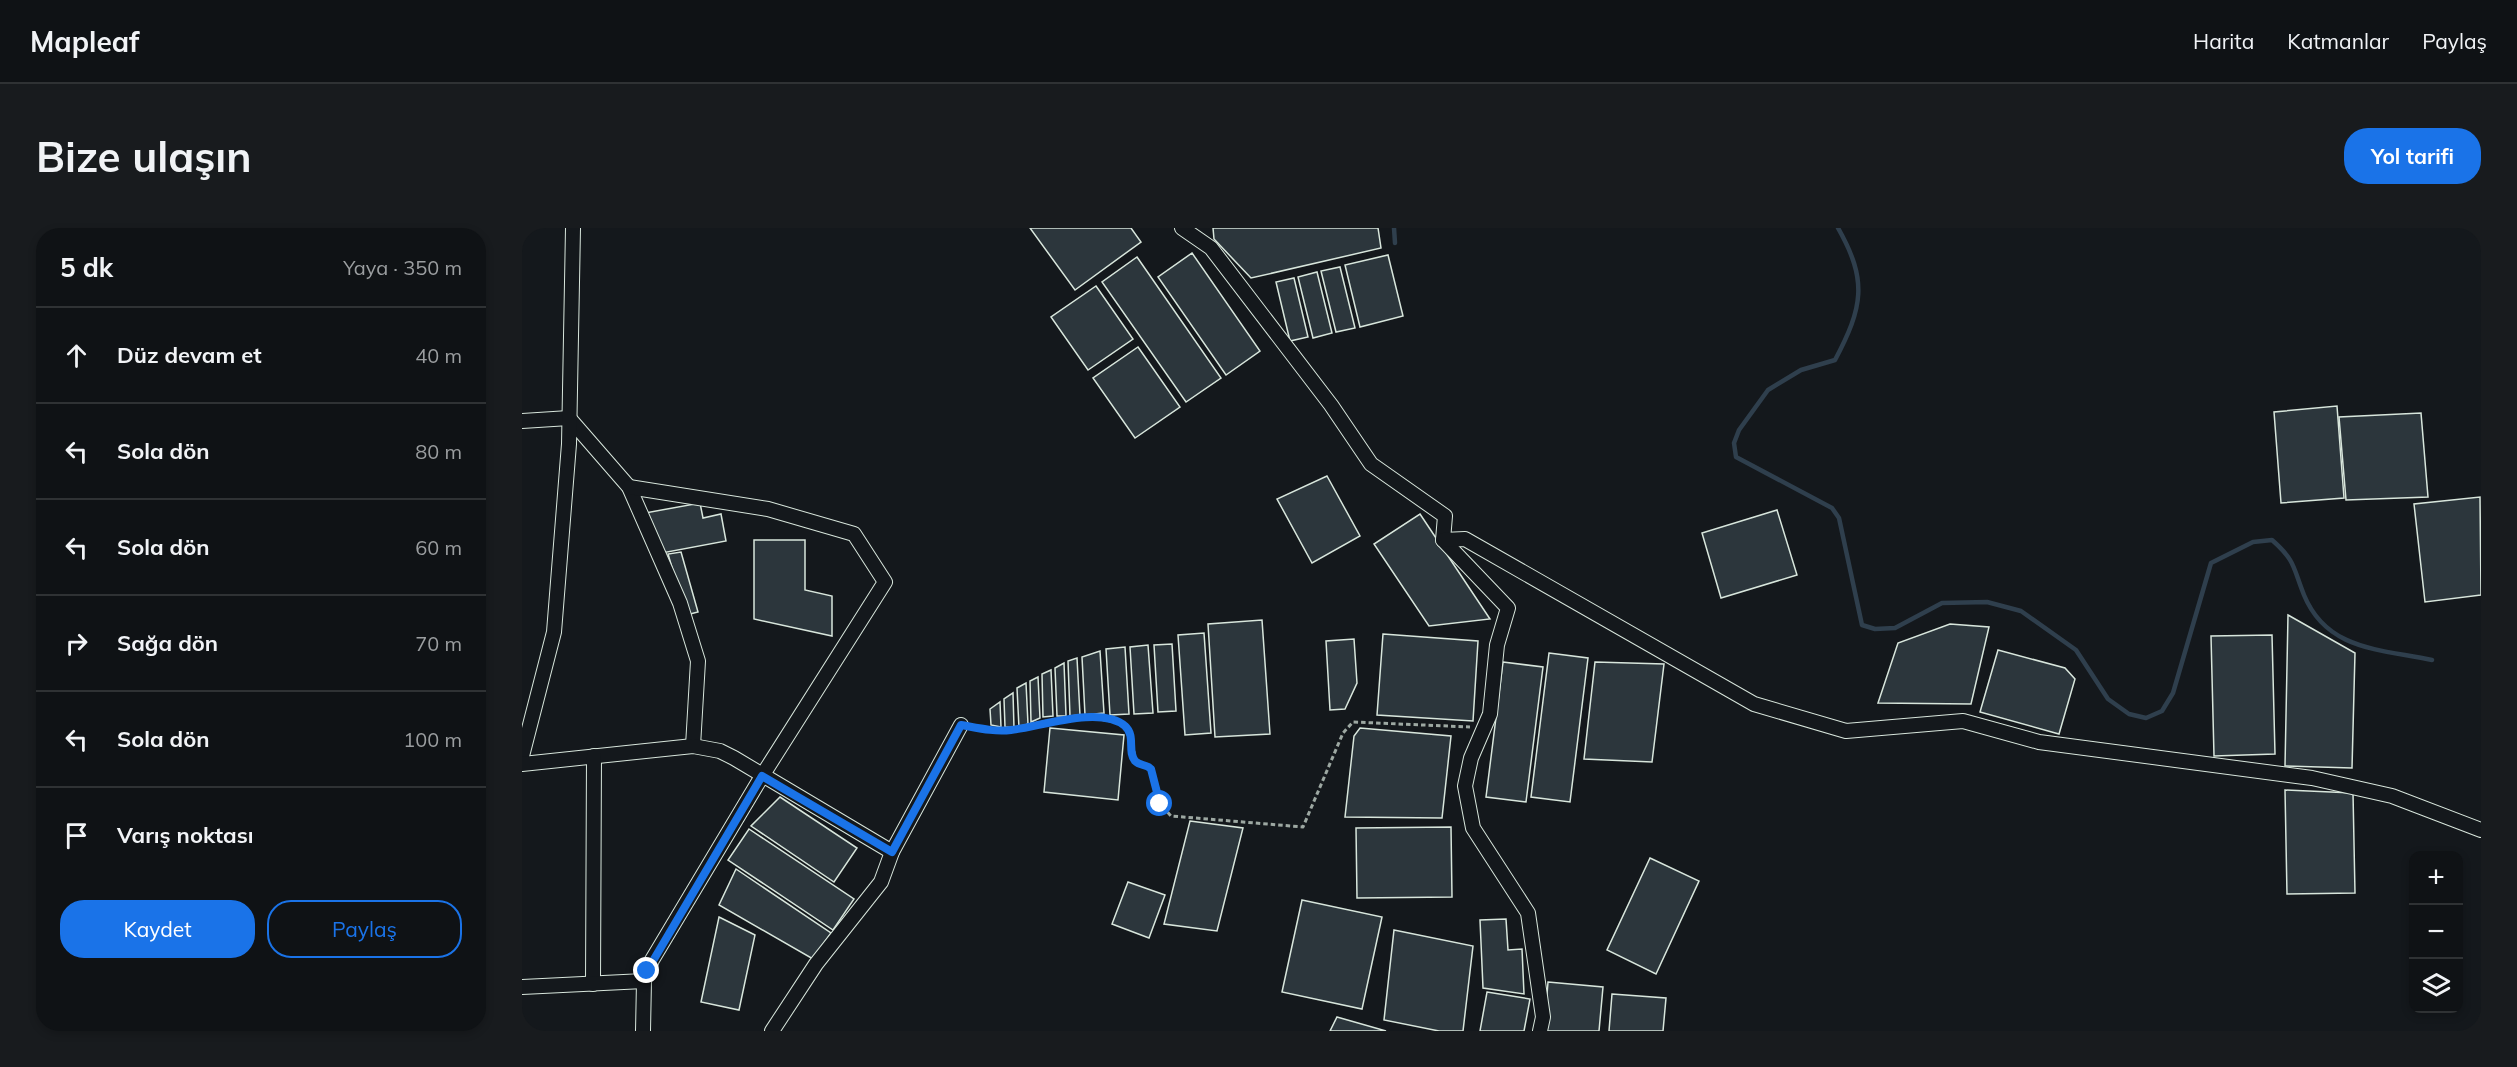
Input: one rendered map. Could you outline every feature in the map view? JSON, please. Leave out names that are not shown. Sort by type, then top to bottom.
[{"type":"street","points":[[522,756],[554,632],[569,418],[573,228]]},
{"type":"street","points":[[1182,228],[1211,248],[1331,405],[1371,464],[1445,516],[1443,540],[1508,608],[1497,645],[1490,714],[1471,758],[1465,786],[1473,828],[1528,913],[1543,1017],[1540,1031]]},
{"type":"street","points":[[522,421],[569,418]]},
{"type":"street","points":[[569,418],[629,487],[680,603],[699,661],[693,746]]},
{"type":"street","points":[[629,487],[768,509],[854,534],[885,582],[762,776],[652,960],[644,981],[643,1031]]},
{"type":"street","points":[[1443,540],[1465,539],[1754,704],[1846,731],[1964,721],[2039,742],[2312,778],[2392,796],[2481,830]]},
{"type":"street","points":[[772,1031],[816,964],[881,882],[892,852],[961,725]]},
{"type":"street","points":[[522,764],[693,746],[720,751],[892,852]]},
{"type":"street","points":[[593,984],[594,756]]},
{"type":"street","points":[[522,987],[644,981]]},
{"type":"path","points":[[961,725],[997,731],[1063,719],[1092,719],[1121,723],[1132,736],[1135,761],[1151,769],[1160,804],[1171,816],[1303,827],[1343,733],[1353,722],[1484,727]]},
{"type":"building","points":[[1030,228],[1131,228],[1141,242],[1075,290]]},
{"type":"building","points":[[1213,228],[1378,228],[1381,248],[1251,278],[1214,239]]},
{"type":"building","points":[[1192,253],[1260,351],[1226,375],[1158,277]]},
{"type":"building","points":[[1388,255],[1403,316],[1360,327],[1345,265]]},
{"type":"building","points":[[1137,257],[1221,378],[1186,402],[1102,282]]},
{"type":"building","points":[[1340,267],[1355,328],[1336,332],[1321,271]]},
{"type":"building","points":[[1317,272],[1332,333],[1313,338],[1298,277]]},
{"type":"building","points":[[1294,278],[1308,337],[1290,341],[1276,282]]},
{"type":"building","points":[[1096,286],[1133,339],[1088,370],[1051,317]]},
{"type":"building","points":[[1138,347],[1180,407],[1135,438],[1093,378]]},
{"type":"building","points":[[2337,406],[2344,498],[2281,503],[2274,412]]},
{"type":"building","points":[[2421,413],[2428,497],[2346,500],[2339,417]]},
{"type":"building","points":[[1327,476],[1360,536],[1312,563],[1277,499]]},
{"type":"building","points":[[2480,497],[2481,595],[2425,602],[2414,504]]},
{"type":"building","points":[[700,503],[703,518],[721,514],[726,541],[662,553],[645,513]]},
{"type":"building","points":[[1777,510],[1797,575],[1721,598],[1702,533]]},
{"type":"building","points":[[1420,514],[1490,619],[1429,626],[1374,544]]},
{"type":"building","points":[[754,540],[805,540],[805,590],[832,596],[832,636],[754,619]]},
{"type":"building","points":[[681,552],[698,612],[686,615],[668,554]]},
{"type":"building","points":[[2288,615],[2355,653],[2352,768],[2285,766]]},
{"type":"building","points":[[1262,620],[1270,734],[1215,737],[1208,624]]},
{"type":"building","points":[[1950,624],[1989,627],[1971,704],[1878,703],[1898,643]]},
{"type":"building","points":[[1204,633],[1211,733],[1185,735],[1178,635]]},
{"type":"building","points":[[1383,634],[1478,641],[1473,721],[1377,715]]},
{"type":"building","points":[[2272,635],[2275,754],[2214,756],[2211,636]]},
{"type":"building","points":[[1354,639],[1357,683],[1345,709],[1330,710],[1326,641]]},
{"type":"building","points":[[1172,644],[1176,711],[1158,712],[1154,645]]},
{"type":"building","points":[[1148,645],[1153,713],[1134,714],[1130,647]]},
{"type":"building","points":[[1125,647],[1129,714],[1110,715],[1106,649]]},
{"type":"building","points":[[1998,650],[2065,668],[2075,679],[2059,734],[1980,712]]},
{"type":"building","points":[[1100,651],[1104,713],[1085,715],[1082,657]]},
{"type":"building","points":[[1549,653],[1588,658],[1570,802],[1531,797]]},
{"type":"building","points":[[1077,658],[1080,715],[1070,716],[1068,661]]},
{"type":"building","points":[[1503,662],[1543,667],[1526,802],[1486,797]]},
{"type":"building","points":[[1595,662],[1664,664],[1652,762],[1584,759]]},
{"type":"building","points":[[1064,663],[1066,716],[1057,716],[1055,668]]},
{"type":"building","points":[[1051,670],[1053,716],[1043,717],[1042,674]]},
{"type":"building","points":[[1038,677],[1040,718],[1031,722],[1030,681]]},
{"type":"building","points":[[1026,683],[1028,724],[1019,728],[1017,688]]},
{"type":"building","points":[[1013,693],[1014,728],[1005,727],[1004,699]]},
{"type":"building","points":[[1000,702],[1001,727],[991,725],[990,709]]},
{"type":"building","points":[[1050,728],[1124,735],[1118,800],[1044,792]]},
{"type":"building","points":[[1360,728],[1451,736],[1442,818],[1345,817],[1354,736]]},
{"type":"building","points":[[2285,790],[2353,793],[2355,893],[2287,894]]},
{"type":"building","points":[[780,797],[857,848],[834,882],[751,826]]},
{"type":"building","points":[[1190,821],[1243,828],[1217,931],[1164,924]]},
{"type":"building","points":[[1451,827],[1452,897],[1357,898],[1356,828]]},
{"type":"building","points":[[749,829],[854,899],[833,930],[728,860]]},
{"type":"building","points":[[1650,858],[1699,881],[1656,974],[1607,950]]},
{"type":"building","points":[[736,869],[831,933],[813,959],[719,905]]},
{"type":"building","points":[[1128,882],[1165,895],[1149,938],[1112,924]]},
{"type":"building","points":[[1302,900],[1382,917],[1362,1009],[1282,992]]},
{"type":"building","points":[[719,917],[755,935],[739,1010],[701,1002]]},
{"type":"building","points":[[1506,919],[1508,950],[1522,949],[1524,994],[1483,988],[1480,920]]},
{"type":"building","points":[[1394,930],[1473,946],[1463,1031],[1439,1031],[1384,1020]]},
{"type":"building","points":[[1548,982],[1603,987],[1599,1031],[1544,1031]]},
{"type":"building","points":[[1487,992],[1530,999],[1524,1031],[1480,1031]]},
{"type":"building","points":[[1612,994],[1666,998],[1663,1031],[1609,1031]]},
{"type":"building","points":[[1337,1017],[1386,1031],[1330,1031]]},
{"type":"waterway","points":[[1394,228],[1395,243]]},
{"type":"waterway","points":[[1838,228],[1854,264],[1858,279],[1858,294],[1852,324],[1835,360],[1801,370],[1768,390],[1739,430],[1734,443],[1736,457],[1832,508],[1839,518],[1862,625],[1875,629],[1895,628],[1942,603],[1987,602],[2021,611],[2076,650],[2108,699],[2129,714],[2146,718],[2162,711],[2173,693],[2211,563],[2253,542],[2272,540],[2290,560],[2304,595],[2314,613],[2327,627],[2341,637],[2358,644],[2432,660]]},
{"type":"route","points":[[647,971],[762,776],[892,852],[961,725],[997,731],[1063,719],[1108,720],[1121,723],[1128,729],[1132,736],[1135,761],[1151,769],[1160,804]]}]
